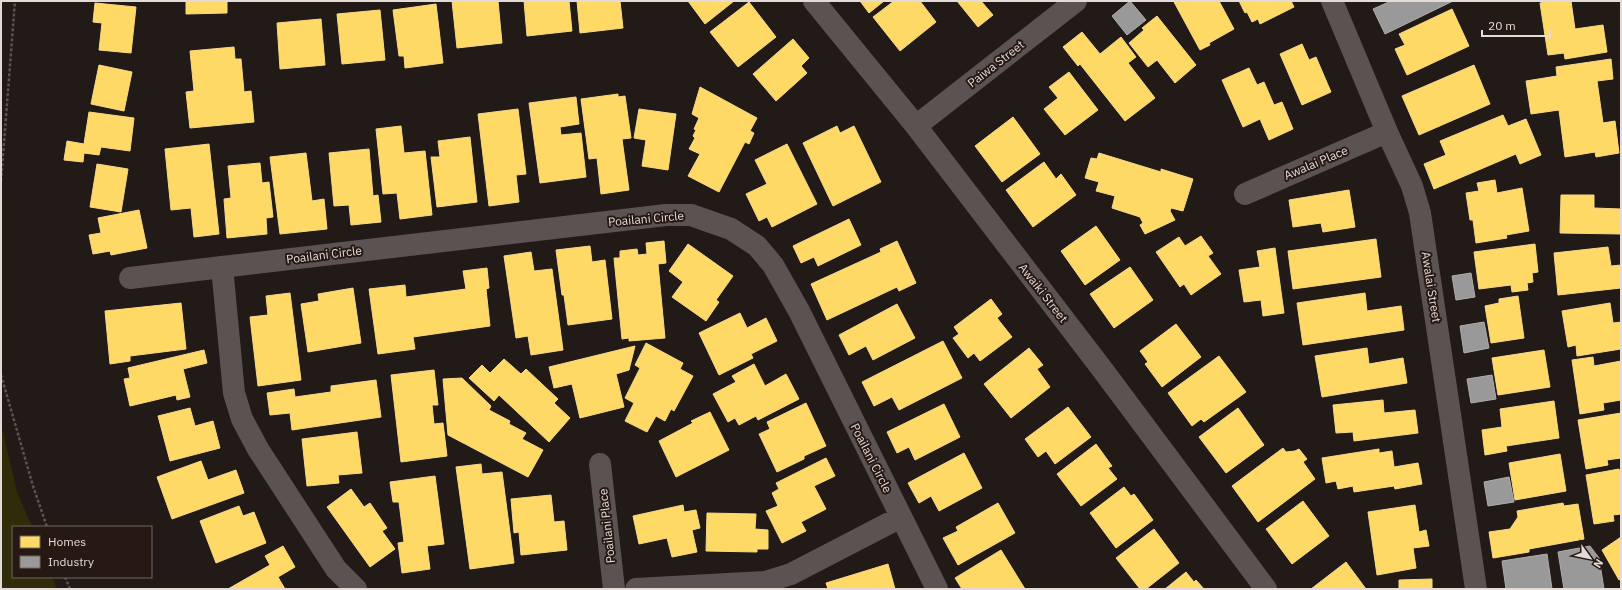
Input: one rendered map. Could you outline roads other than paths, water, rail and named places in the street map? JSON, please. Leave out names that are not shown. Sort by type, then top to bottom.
[{"type":"street","name":"Awaiki Street","points":[[814,1],[916,126],[1102,369],[1266,589]]},
{"type":"street","name":"Paiwa Street","points":[[916,126],[1076,1]]},
{"type":"street","name":"Awalai Street","points":[[1332,1],[1387,132],[1412,186],[1420,214],[1476,589]]},
{"type":"street","name":"Awalai Place","points":[[1245,194],[1387,132]]},
{"type":"street","name":"Poailani Circle","points":[[130,278],[666,215],[691,215],[731,229],[757,246],[773,265],[799,311],[937,589]]},
{"type":"street","points":[[222,267],[234,394],[242,419],[258,449],[336,568],[356,589]]},
{"type":"street","name":"Poailani Place","points":[[600,464],[614,589]]},
{"type":"street","points":[[636,589],[765,582],[791,574],[901,517]]}]
